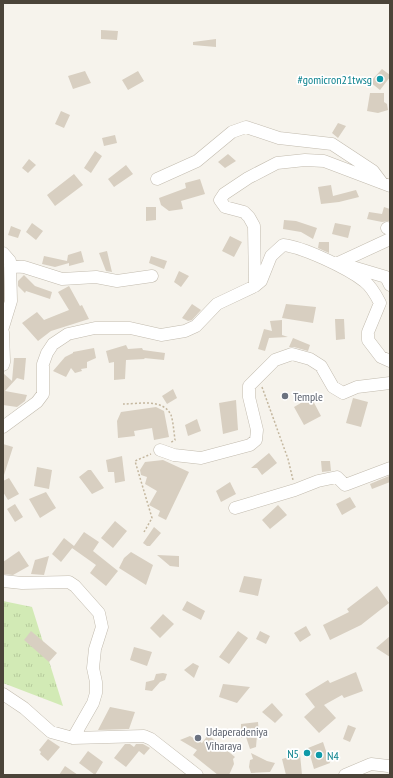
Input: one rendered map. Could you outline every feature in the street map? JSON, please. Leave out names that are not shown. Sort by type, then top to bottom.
[{"type":"street","points":[[158,179],[197,162],[232,132],[246,126],[279,138],[332,144],[373,171],[386,184]]},
{"type":"street","points":[[255,286],[254,226],[244,212],[225,207],[220,200],[224,194],[248,178],[277,163],[305,160],[324,162],[386,184]]},
{"type":"street","points":[[337,264],[389,232]]},
{"type":"street","points":[[3,427],[37,402],[43,394],[43,364],[47,353],[53,344],[68,334],[95,328],[130,328],[161,335],[185,331],[196,326],[218,304],[255,286],[261,281],[270,256],[283,245],[294,246],[337,264],[386,277],[390,285]]},
{"type":"street","points":[[3,253],[10,261],[12,301],[3,327]]},
{"type":"street","points":[[337,264],[364,281],[376,294],[380,304],[368,332],[368,340],[381,357],[390,361]]},
{"type":"street","points":[[10,266],[24,268],[62,279],[96,277],[117,281],[152,276]]},
{"type":"street","points":[[3,332],[3,365]]},
{"type":"street","points":[[160,450],[174,455],[201,458],[250,445],[256,440],[257,430],[249,397],[248,386],[275,360],[292,354],[310,359],[321,366],[333,387],[343,393],[357,387],[390,383]]},
{"type":"street","points":[[235,508],[295,490],[318,481],[337,477],[345,485],[390,468]]},
{"type":"street","points":[[3,581],[22,583],[69,582],[76,586],[99,614],[102,627],[95,649],[93,668],[96,682],[96,693],[93,703],[73,738]]},
{"type":"street","points":[[3,694],[24,708],[51,732],[73,738],[144,736],[151,738],[197,775]]},
{"type":"street","points":[[345,775],[372,764],[390,767]]},
{"type":"path","points":[[258,376],[288,458],[295,490]]},
{"type":"path","points":[[123,404],[152,403],[164,407],[171,414],[175,440],[160,450],[136,461],[152,518],[144,532]]},
{"type":"green space","points":[[3,601],[32,607],[63,706],[3,683]]},
{"type":"building","points":[[101,30],[118,31],[117,40],[101,39]]},
{"type":"building","points":[[216,39],[216,47],[193,45],[193,42]]},
{"type":"building","name":"#gomicron21twsg","points":[[382,69],[390,75],[390,77],[380,90],[370,82]]},
{"type":"building","points":[[85,71],[91,83],[73,89],[68,76]]},
{"type":"building","points":[[138,71],[144,81],[128,90],[122,80]]},
{"type":"building","points":[[370,93],[384,93],[384,102],[387,104],[388,110],[378,113],[367,111]]},
{"type":"building","points":[[61,111],[70,115],[64,128],[55,124]]},
{"type":"building","points":[[338,123],[346,126],[338,138],[332,133]]},
{"type":"building","points":[[115,135],[117,143],[104,146],[102,138]]},
{"type":"building","points":[[95,151],[102,156],[91,173],[84,168]]},
{"type":"building","points":[[228,154],[236,161],[225,168],[218,162]]},
{"type":"building","points":[[29,159],[36,165],[28,173],[22,168]]},
{"type":"building","points":[[126,165],[133,174],[114,187],[108,179]]},
{"type":"building","points":[[74,174],[83,185],[55,206],[47,195]]},
{"type":"building","points":[[200,179],[205,194],[181,201],[183,209],[169,211],[161,205],[159,198],[186,188],[185,183]]},
{"type":"building","points":[[331,185],[333,196],[356,190],[359,197],[339,202],[321,204],[318,187]]},
{"type":"building","points":[[146,207],[156,207],[156,220],[146,221]]},
{"type":"building","points":[[384,207],[390,209],[389,221],[382,222],[367,219],[369,212],[382,214]]},
{"type":"building","points":[[284,220],[296,221],[317,228],[313,239],[301,232],[283,229]]},
{"type":"building","points":[[32,223],[43,231],[36,240],[26,232]]},
{"type":"building","points":[[335,223],[351,226],[348,238],[332,234]]},
{"type":"building","points":[[11,226],[21,230],[18,238],[8,235]]},
{"type":"building","points":[[230,236],[242,242],[234,257],[222,251]]},
{"type":"building","points":[[319,242],[329,242],[329,253],[318,248]]},
{"type":"building","points":[[81,251],[84,262],[69,266],[69,263],[55,267],[42,264],[44,256],[67,261],[68,255]]},
{"type":"building","points":[[107,251],[112,272],[106,271],[99,253]]},
{"type":"building","points":[[151,256],[167,261],[164,269],[149,263]]},
{"type":"building","points":[[179,271],[189,276],[181,287],[174,282]]},
{"type":"building","points":[[24,275],[35,286],[52,292],[50,299],[26,291],[25,293],[18,286],[18,281]]},
{"type":"building","points":[[69,286],[80,306],[82,305],[89,319],[51,331],[38,341],[22,323],[37,312],[44,320],[69,310],[58,292]]},
{"type":"building","points":[[192,304],[201,310],[192,320],[188,321],[182,318]]},
{"type":"building","points":[[286,304],[316,307],[313,323],[282,318]]},
{"type":"building","points":[[335,319],[344,319],[345,339],[336,340]]},
{"type":"building","points":[[282,320],[282,335],[288,337],[269,338],[265,351],[258,349],[264,329],[272,331],[270,321]]},
{"type":"building","points":[[293,338],[310,345],[308,351],[289,347]]},
{"type":"building","points":[[126,345],[128,349],[142,348],[143,350],[165,353],[164,360],[144,358],[145,359],[126,360],[125,379],[114,380],[114,362],[109,363],[106,351]]},
{"type":"building","points":[[94,348],[96,358],[87,362],[87,368],[81,369],[82,371],[75,373],[71,368],[66,377],[53,371],[65,357],[73,352]]},
{"type":"building","points":[[14,358],[26,358],[24,380],[17,378],[5,391],[27,395],[25,401],[17,407],[3,405],[3,373],[12,381]]},
{"type":"building","points":[[173,389],[177,398],[167,404],[162,396]]},
{"type":"building","points":[[311,397],[321,416],[304,425],[294,407]]},
{"type":"building","points":[[353,398],[368,402],[361,427],[346,423]]},
{"type":"building","points":[[236,400],[238,430],[223,434],[219,403]]},
{"type":"building","points":[[156,407],[164,411],[169,437],[154,440],[152,428],[134,431],[135,436],[118,438],[117,421],[121,412]]},
{"type":"building","points":[[197,419],[201,431],[188,436],[185,425]]},
{"type":"building","points":[[3,444],[13,447],[4,475],[3,474]]},
{"type":"building","points":[[269,453],[277,463],[262,475],[257,468],[251,468]]},
{"type":"building","points":[[122,456],[125,481],[115,483],[114,472],[108,472],[106,460]]},
{"type":"building","points":[[163,460],[189,472],[166,520],[158,516],[160,511],[149,505],[157,491],[145,484],[147,477],[141,475],[140,470],[145,462]]},
{"type":"building","points":[[321,461],[330,461],[331,471],[322,472]]},
{"type":"building","points":[[37,467],[52,470],[49,489],[34,486]]},
{"type":"building","points":[[88,470],[91,470],[104,488],[92,494],[79,477]]},
{"type":"building","points":[[389,476],[390,482],[372,489],[370,484]]},
{"type":"building","points":[[9,478],[19,494],[8,500],[3,492],[3,481]]},
{"type":"building","points":[[230,482],[236,494],[221,502],[216,491]]},
{"type":"building","points":[[46,492],[56,508],[40,518],[29,499]]},
{"type":"building","points":[[350,497],[356,507],[342,515],[336,504]]},
{"type":"building","points":[[15,504],[23,517],[15,522],[7,509]]},
{"type":"building","points":[[278,505],[287,515],[270,529],[262,520]]},
{"type":"building","points":[[115,521],[127,531],[113,548],[101,538]]},
{"type":"building","points":[[154,527],[161,533],[150,546],[147,546],[143,543]]},
{"type":"building","points":[[84,532],[99,542],[93,551],[118,571],[106,586],[90,573],[96,565],[72,548],[61,562],[52,554],[64,538],[74,546]]},
{"type":"building","points":[[19,551],[29,566],[13,575],[3,574],[3,562]]},
{"type":"building","points":[[131,552],[153,565],[146,585],[119,568],[124,558]]},
{"type":"building","points":[[157,555],[179,556],[179,567],[170,566]]},
{"type":"building","points":[[49,556],[44,575],[31,574],[35,560]]},
{"type":"building","points":[[244,576],[262,579],[258,596],[239,592]]},
{"type":"building","points":[[377,586],[389,603],[361,625],[330,640],[323,625],[349,612],[347,609]]},
{"type":"building","points":[[187,601],[205,611],[201,620],[182,610]]},
{"type":"building","points":[[163,614],[174,624],[160,638],[150,628]]},
{"type":"building","points":[[306,626],[311,635],[300,642],[294,633]]},
{"type":"building","points":[[31,631],[57,653],[49,662],[24,640]]},
{"type":"building","points":[[238,631],[248,638],[229,664],[219,657]]},
{"type":"building","points":[[260,631],[270,636],[266,644],[256,639]]},
{"type":"building","points":[[390,636],[390,657],[376,648]]},
{"type":"building","points":[[134,647],[152,652],[147,666],[130,660]]},
{"type":"building","points":[[193,663],[199,666],[194,678],[184,670]]},
{"type":"building","points":[[356,672],[363,691],[344,698],[342,695],[324,705],[336,718],[319,733],[304,717],[315,707],[305,694],[328,680],[330,683]]},
{"type":"building","points":[[156,674],[167,674],[165,680],[160,682],[152,691],[145,690],[146,682],[154,680]]},
{"type":"building","points":[[223,684],[250,687],[237,703],[219,697]]},
{"type":"building","points":[[272,703],[283,715],[275,723],[262,712]]},
{"type":"building","points":[[110,707],[135,712],[129,729],[98,730]]},
{"type":"building","points":[[258,722],[259,735],[257,735],[256,747],[250,749],[246,737],[241,738],[241,724]]},
{"type":"building","points":[[348,725],[356,728],[350,742],[343,739]]},
{"type":"building","points":[[208,735],[235,757],[233,759],[234,764],[229,775],[218,775],[193,755],[197,750],[180,740],[190,736],[202,743]]},
{"type":"building","points":[[48,739],[60,747],[48,761],[40,754],[41,752],[39,750]]},
{"type":"building","name":"N4","points":[[323,742],[330,763],[314,769],[308,748]]},
{"type":"building","points":[[125,744],[130,744],[134,747],[136,744],[143,744],[150,748],[144,755],[139,751],[126,767],[114,758]]},
{"type":"building","points":[[88,751],[103,762],[95,775],[79,763]]},
{"type":"building","points":[[251,753],[267,761],[275,763],[270,772],[251,773],[249,767],[250,760],[253,759]]},
{"type":"building","points":[[300,754],[302,775],[286,775],[282,759]]},
{"type":"building","points":[[65,766],[78,775],[59,775]]},
{"type":"place","name":"#gomicron21twsg","points":[[380,79]]},
{"type":"place","name":"Temple","points":[[285,396]]},
{"type":"place","name":"Udaperadeniya Viharaya","points":[[198,738]]},
{"type":"place","name":"N5","points":[[307,753]]},
{"type":"place","name":"N4","points":[[319,755]]}]
